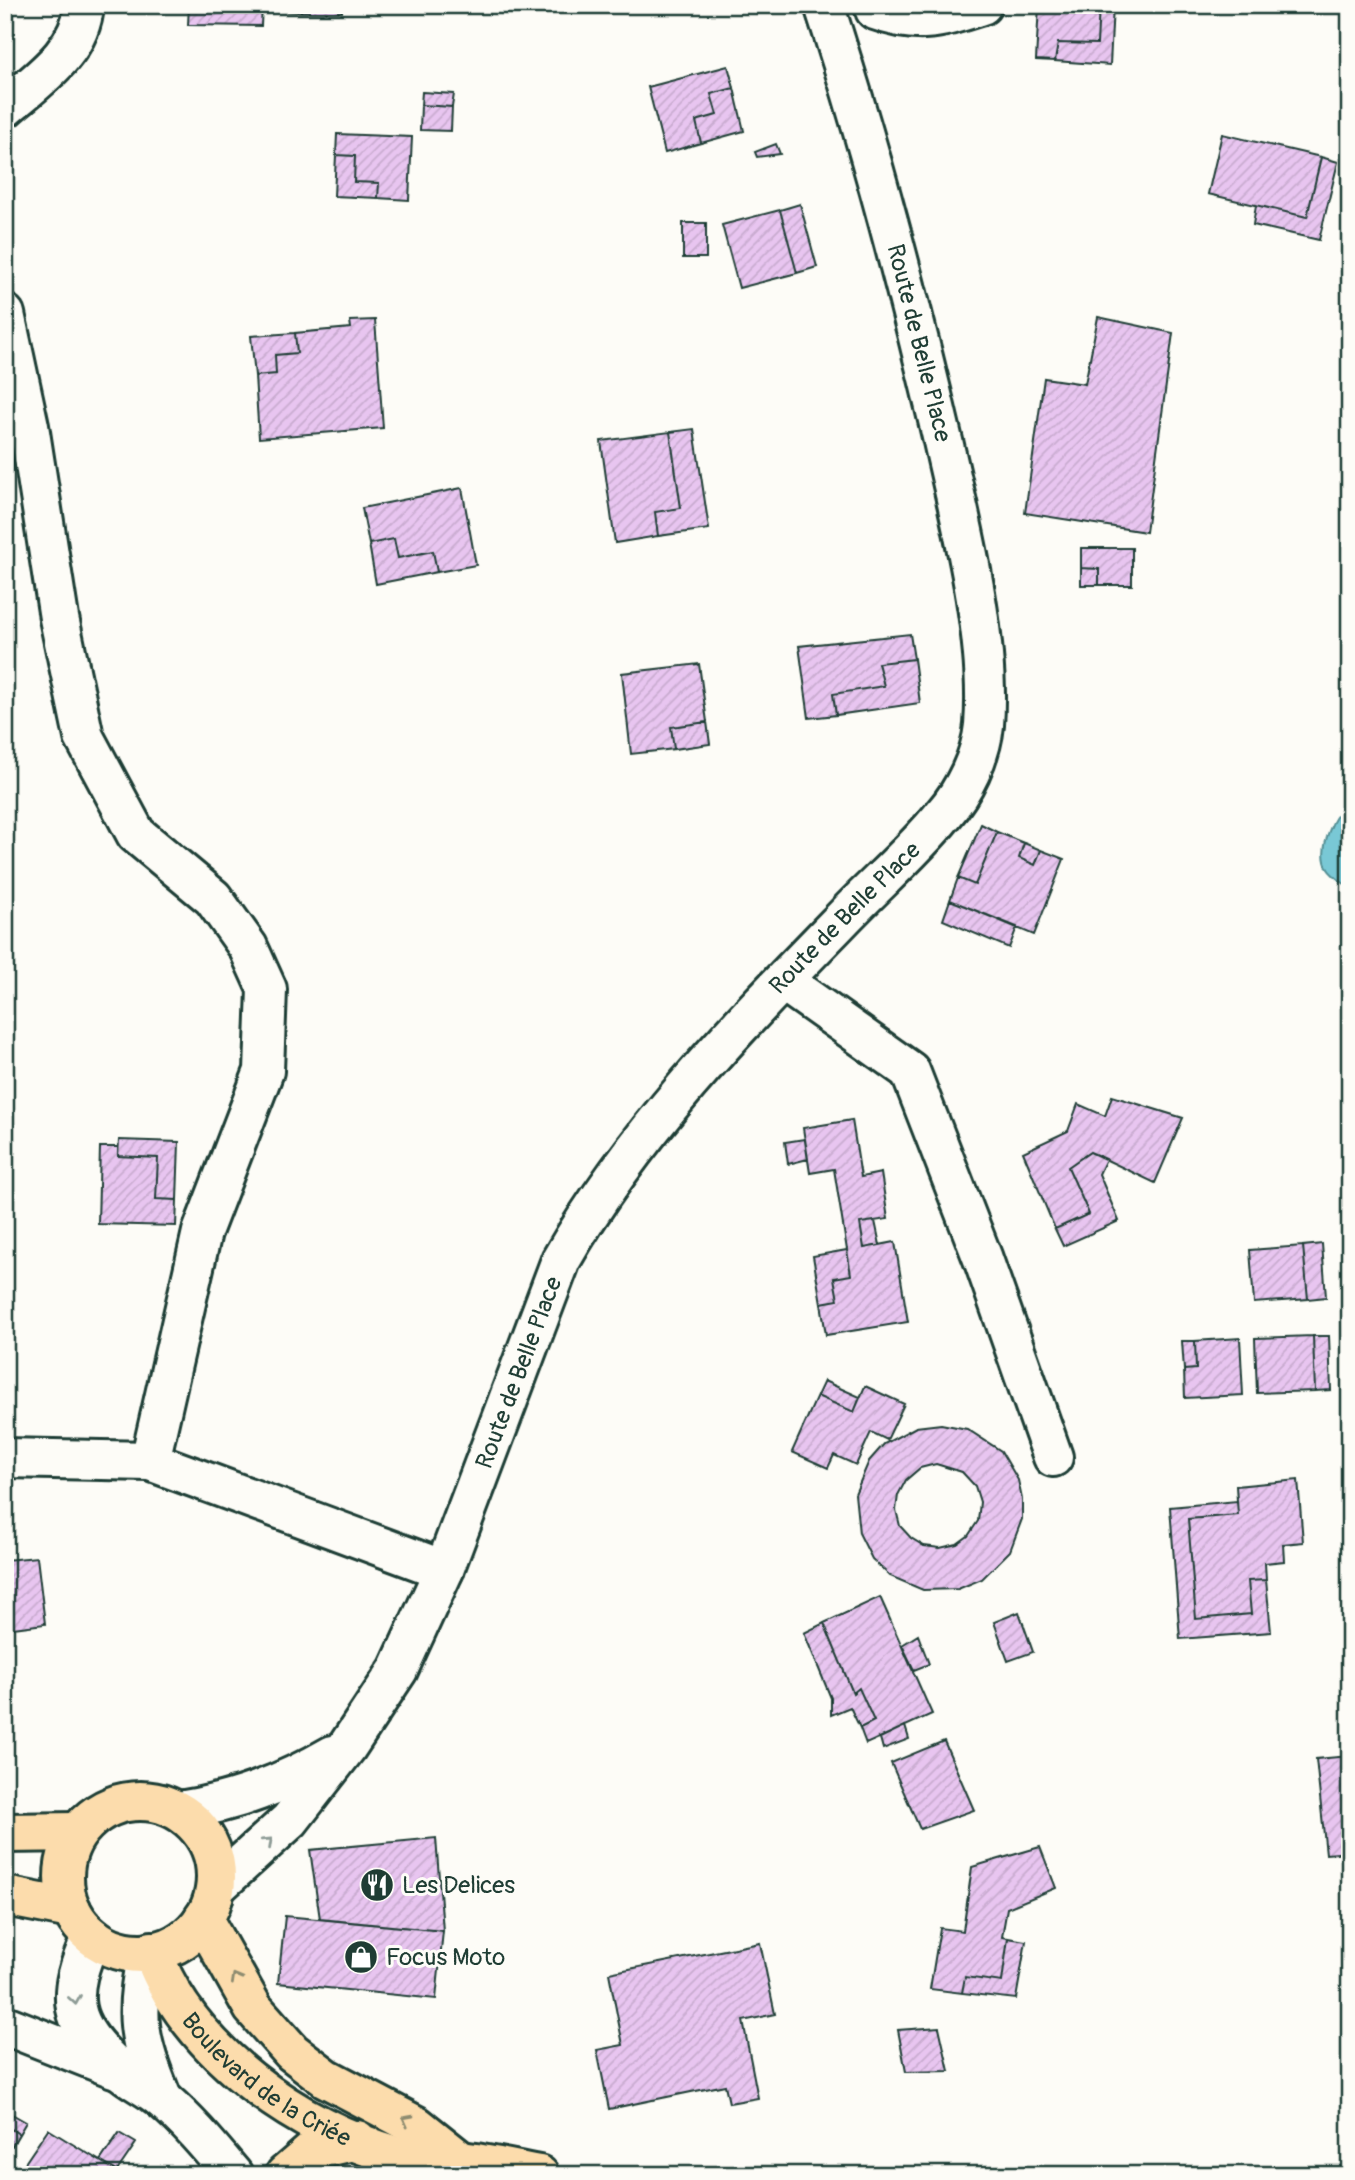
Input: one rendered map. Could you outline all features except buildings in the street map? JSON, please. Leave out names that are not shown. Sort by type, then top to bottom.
[{"type":"main road","points":[[5,1896],[81,1922],[108,1946],[149,1952],[180,1941],[210,1903],[217,1869],[205,1835],[193,1821],[179,1811],[157,1802],[135,1800],[113,1805],[93,1816],[77,1832],[65,1857],[64,1883],[81,1922]]},
{"type":"main road","points":[[5,1833],[77,1832]]},
{"type":"main road","name":"Boulevard de la Criée","points":[[210,1903],[253,2008],[292,2052],[326,2078],[417,2126],[461,2161]]},
{"type":"main road","name":"Boulevard de la Criée","points":[[149,1952],[185,2017],[275,2101],[314,2124],[398,2157],[461,2161],[539,2175]]},
{"type":"main road","points":[[285,2175],[314,2150],[357,2140]]},
{"type":"street","points":[[5,108],[65,55],[83,14],[83,5]]},
{"type":"street","points":[[828,18],[879,7],[905,20],[940,18],[982,5]]},
{"type":"street","name":"Route de Belle Place","points":[[210,1903],[290,1821],[347,1747],[398,1670],[444,1570],[561,1260],[579,1227],[663,1113],[783,981],[944,815],[974,765],[984,728],[984,690],[978,626],[962,523],[905,278],[828,18]]},
{"type":"street","points":[[5,314],[29,426],[59,618],[84,737],[136,834],[213,898],[248,947],[267,989],[264,1071],[202,1232],[150,1461]]},
{"type":"street","points":[[783,981],[910,1071],[983,1259],[1053,1457]]},
{"type":"street","points":[[5,1458],[150,1461],[444,1570]]},
{"type":"street","name":"Route de Belle Place","points":[[179,1811],[223,1804],[250,1796],[292,1779],[347,1747]]},
{"type":"street","points":[[81,1922],[73,1989],[76,2012],[93,2042],[120,2070]]},
{"type":"street","points":[[149,1952],[139,1993],[142,2048],[162,2098]]},
{"type":"street","points":[[5,2025],[120,2070],[162,2098],[233,2175]]},
{"type":"water","points":[[1350,802],[1350,888],[1330,872],[1324,852],[1328,832],[1338,814]]},
{"type":"place","name":"Les Delices","points":[[377,1885]]},
{"type":"place","name":"Focus Moto","points":[[361,1957]]}]
